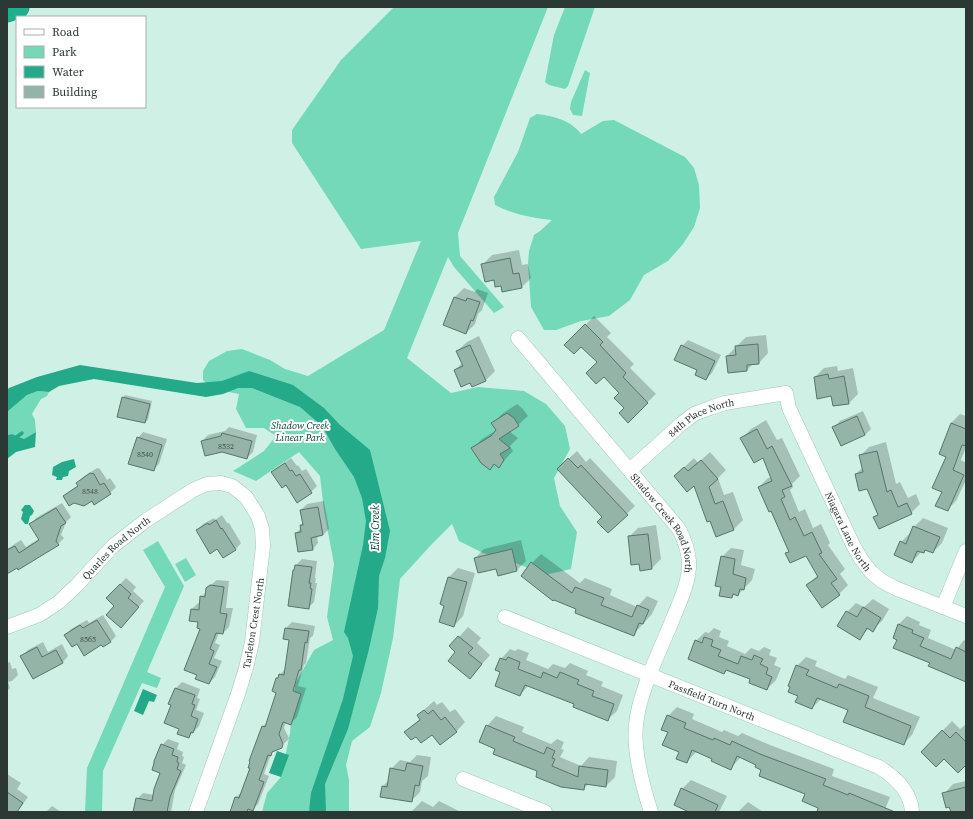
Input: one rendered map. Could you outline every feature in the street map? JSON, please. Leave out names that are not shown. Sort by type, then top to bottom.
[{"type":"highway","points":[[7,11],[18,7]]},
{"type":"street","name":"Shadow Creek Road North","points":[[518,338],[679,529],[686,543],[689,560],[688,578],[683,596],[641,699],[636,725],[636,750],[647,811]]},
{"type":"street","name":"84th Place North","points":[[630,470],[694,414],[725,403],[786,393]]},
{"type":"street","name":"Niagara Lane North","points":[[786,393],[792,414],[861,560],[871,572],[882,581],[895,588],[966,616]]},
{"type":"street","name":"Quarles Road North","points":[[7,626],[39,615],[59,602],[78,586],[113,546],[145,521],[172,503],[193,490],[207,484],[221,483],[232,486]]},
{"type":"street","name":"Tarleton Crest North","points":[[196,812],[246,668],[252,642],[262,563],[262,529],[258,516],[246,497],[232,486]]},
{"type":"street","points":[[943,607],[966,551]]},
{"type":"street","name":"Passfield Turn North","points":[[505,617],[879,767],[891,775],[900,784],[908,797],[912,812]]},
{"type":"street","points":[[464,779],[545,812]]},
{"type":"green space","name":"Shadow Creek Linear Park","points":[[394,7],[548,7],[458,233],[460,256],[504,307],[494,313],[454,267],[448,257],[407,358],[451,393],[478,387],[524,391],[546,404],[565,426],[570,449],[554,478],[560,506],[577,532],[571,569],[545,575],[508,560],[483,553],[459,541],[452,524],[400,579],[393,638],[381,693],[370,727],[352,741],[346,765],[349,780],[349,812],[262,812],[267,793],[281,777],[290,733],[295,684],[314,650],[333,640],[327,617],[334,564],[324,511],[320,476],[299,452],[256,481],[233,471],[264,451],[276,436],[264,428],[246,428],[236,409],[239,394],[214,391],[203,380],[203,371],[209,361],[227,351],[242,349],[270,360],[285,369],[308,376],[384,330],[421,241],[361,249],[292,143],[292,130],[341,60]]},
{"type":"green space","points":[[565,7],[595,7],[568,86],[565,89],[549,85],[545,82],[554,35]]},
{"type":"green space","points":[[585,70],[590,73],[582,116],[573,115],[570,109],[571,102]]},
{"type":"green space","points":[[537,114],[567,122],[581,134],[603,121],[614,120],[685,157],[694,168],[699,185],[700,208],[694,227],[683,244],[668,261],[644,275],[630,300],[609,316],[581,321],[556,330],[544,330],[531,307],[528,263],[529,251],[534,235],[552,220],[508,211],[495,205],[494,197],[518,152],[530,118]]},
{"type":"green space","points":[[38,391],[49,392],[47,396],[41,399],[32,414],[35,420],[36,432],[24,439],[12,434],[7,435],[7,412],[27,395]]},
{"type":"green space","points":[[158,541],[184,586],[147,672],[161,678],[157,688],[142,683],[103,771],[102,812],[85,812],[87,768],[165,587],[143,550]]},
{"type":"green space","points":[[186,558],[196,575],[185,582],[175,564]]},
{"type":"water","name":"Elm Creek","points":[[80,365],[197,383],[222,381],[249,371],[293,385],[324,408],[340,425],[370,450],[390,531],[385,558],[379,576],[378,608],[369,649],[348,729],[325,784],[326,812],[309,812],[311,793],[343,699],[353,656],[348,638],[344,632],[363,545],[366,521],[362,498],[354,477],[335,449],[322,426],[300,407],[252,388],[238,388],[223,394],[206,397],[94,379],[59,386],[49,392],[38,391],[27,395],[7,412],[7,390],[9,388],[37,377]]},
{"type":"water","points":[[36,432],[35,447],[16,452],[7,459],[7,435],[12,434],[24,439]]},
{"type":"water","points":[[74,459],[76,467],[69,471],[68,476],[63,477],[62,480],[56,480],[57,477],[52,475],[53,467],[62,462]]},
{"type":"water","points":[[25,505],[30,505],[34,511],[30,516],[28,524],[25,524],[21,519],[23,512],[21,510]]},
{"type":"water","points":[[143,689],[157,695],[154,702],[149,701],[143,715],[134,711]]},
{"type":"water","points":[[277,751],[289,755],[281,777],[269,773]]},
{"type":"building","points":[[510,258],[513,274],[519,273],[522,288],[502,292],[501,286],[495,287],[494,280],[485,282],[481,264]]},
{"type":"building","points":[[454,297],[466,301],[467,298],[480,302],[473,321],[471,320],[466,334],[443,325]]},
{"type":"building","points":[[585,324],[603,342],[600,345],[626,373],[623,377],[648,403],[628,423],[619,413],[624,408],[614,398],[619,393],[604,377],[596,384],[586,373],[597,362],[581,347],[574,354],[564,345]]},
{"type":"building","points":[[758,344],[759,364],[747,365],[747,371],[728,373],[726,356],[736,355],[735,346]]},
{"type":"building","points":[[470,345],[486,381],[472,387],[470,383],[461,387],[454,370],[463,366],[456,351]]},
{"type":"building","points":[[681,345],[715,361],[706,380],[695,375],[697,370],[674,360]]},
{"type":"building","points":[[828,374],[829,379],[844,376],[849,404],[833,406],[831,396],[817,399],[814,377]]},
{"type":"building","points":[[122,397],[150,404],[145,423],[117,417]]},
{"type":"building","points":[[507,413],[514,418],[519,426],[499,439],[510,448],[500,454],[504,460],[499,468],[494,464],[490,470],[481,463],[471,448],[491,436],[496,430],[491,423]]},
{"type":"building","points":[[857,416],[865,435],[841,446],[832,427]]},
{"type":"building","points":[[951,423],[966,429],[966,446],[962,445],[953,470],[964,475],[948,511],[935,506],[942,492],[932,488],[946,457],[939,454]]},
{"type":"building","points":[[757,429],[767,449],[772,446],[792,486],[782,490],[785,497],[781,499],[790,520],[795,517],[804,536],[812,532],[822,553],[819,554],[837,579],[831,583],[840,595],[822,608],[806,585],[818,577],[806,556],[790,563],[785,553],[789,552],[771,511],[769,512],[758,487],[772,481],[763,458],[754,463],[740,438]]},
{"type":"building","points":[[222,433],[252,441],[247,459],[222,452],[205,456],[201,441],[221,436]]},
{"type":"building","points":[[137,437],[162,445],[154,471],[128,464]]},
{"type":"building","points":[[877,451],[887,492],[891,490],[898,507],[907,503],[912,514],[879,529],[873,517],[878,515],[867,489],[859,491],[855,474],[863,472],[859,455]]},
{"type":"building","points":[[568,458],[578,468],[581,465],[628,515],[608,533],[597,522],[602,517],[557,469]]},
{"type":"building","points":[[701,460],[718,479],[709,487],[715,504],[723,501],[734,530],[716,537],[710,521],[707,522],[694,486],[687,492],[674,476],[684,467],[688,471]]},
{"type":"building","points":[[285,463],[290,471],[292,470],[296,476],[300,474],[312,493],[297,503],[286,485],[282,488],[271,472]]},
{"type":"building","points":[[90,473],[94,474],[100,485],[104,483],[111,494],[94,505],[92,501],[84,506],[74,503],[69,506],[63,496],[78,486],[76,483]]},
{"type":"building","points":[[318,507],[323,535],[311,538],[313,550],[298,552],[295,533],[301,532],[300,525],[303,525],[300,510]]},
{"type":"building","points":[[56,508],[66,523],[61,526],[56,541],[59,545],[18,570],[17,568],[7,574],[7,550],[15,546],[19,553],[39,540],[29,524]]},
{"type":"building","points":[[216,520],[236,550],[223,558],[217,549],[210,554],[196,530],[208,523],[209,525]]},
{"type":"building","points":[[913,526],[940,537],[933,553],[925,550],[924,553],[917,551],[912,563],[894,555],[900,541],[906,544]]},
{"type":"building","points":[[648,534],[652,569],[640,571],[639,564],[631,565],[628,536]]},
{"type":"building","points":[[512,549],[517,571],[498,576],[496,569],[478,573],[474,558]]},
{"type":"building","points":[[721,556],[735,559],[733,574],[746,578],[744,590],[740,589],[738,596],[733,594],[732,598],[719,596],[721,587],[715,586]]},
{"type":"building","points":[[531,562],[572,593],[575,587],[604,598],[601,605],[632,617],[637,605],[649,610],[643,624],[639,623],[634,636],[575,613],[576,609],[554,600],[553,601],[521,576]]},
{"type":"building","points":[[295,565],[312,567],[309,583],[311,583],[310,588],[312,589],[309,609],[288,606]]},
{"type":"building","points":[[448,577],[467,582],[454,627],[439,622],[444,606],[440,604]]},
{"type":"building","points":[[120,584],[131,594],[128,598],[139,607],[121,628],[106,615],[114,606],[106,598]]},
{"type":"building","points":[[210,585],[224,587],[220,613],[227,614],[223,634],[216,633],[210,649],[214,651],[209,664],[217,667],[209,684],[195,679],[197,675],[184,670],[200,629],[197,628],[198,622],[189,621],[191,609],[199,610],[200,596],[205,597],[206,588]]},
{"type":"building","points":[[863,607],[881,618],[873,632],[867,628],[860,640],[837,626],[846,611],[857,617]]},
{"type":"building","points":[[97,620],[111,642],[103,647],[101,645],[84,656],[77,644],[72,647],[64,635],[80,625],[83,628]]},
{"type":"building","points":[[898,624],[913,630],[912,633],[924,638],[920,646],[951,659],[956,647],[966,652],[966,682],[928,666],[930,663],[893,648],[897,640],[893,638]]},
{"type":"building","points":[[285,628],[309,631],[307,643],[305,642],[301,670],[299,670],[293,691],[301,694],[291,725],[283,722],[279,734],[283,744],[282,748],[272,752],[271,756],[268,755],[259,780],[264,782],[253,811],[248,809],[247,812],[230,812],[235,797],[239,798],[250,768],[248,768],[249,761],[262,726],[265,727],[276,693],[272,691],[276,678],[278,678],[279,674],[284,675],[289,640],[283,639]]},
{"type":"building","points":[[458,636],[473,648],[468,653],[482,664],[470,679],[448,661],[455,652],[449,646]]},
{"type":"building","points":[[704,637],[713,640],[711,646],[721,650],[718,656],[738,664],[741,656],[752,660],[754,655],[763,659],[760,664],[768,668],[766,674],[772,677],[767,690],[749,683],[750,679],[726,670],[724,674],[688,659],[695,640],[702,643]]},
{"type":"building","points":[[37,647],[42,657],[56,650],[63,663],[33,679],[20,656]]},
{"type":"building","points":[[508,657],[520,662],[518,669],[541,678],[543,672],[557,678],[560,672],[579,680],[577,684],[594,691],[592,696],[614,704],[608,721],[573,707],[574,704],[525,685],[520,696],[495,686],[500,672],[495,670],[500,658],[506,660]]},
{"type":"building","points":[[796,665],[809,670],[806,675],[837,688],[839,684],[869,696],[865,707],[911,726],[904,745],[843,722],[848,710],[817,698],[812,709],[795,702],[798,696],[788,692],[790,687],[788,686]]},
{"type":"building","points":[[175,688],[195,695],[192,704],[195,705],[191,716],[198,719],[193,733],[191,732],[189,738],[177,734],[179,729],[164,723],[171,705],[168,704]]},
{"type":"building","points":[[424,710],[428,714],[433,710],[441,720],[445,717],[457,732],[440,745],[432,735],[421,743],[416,737],[411,740],[404,732],[420,720],[417,715]]},
{"type":"building","points":[[667,715],[686,723],[684,728],[713,740],[714,738],[730,745],[732,741],[760,754],[826,779],[823,785],[848,795],[849,793],[895,812],[817,812],[818,808],[802,801],[805,794],[759,776],[761,770],[755,767],[756,765],[737,756],[731,770],[692,750],[687,763],[676,759],[679,752],[662,745],[668,732],[661,730]]},
{"type":"building","points":[[486,725],[515,737],[513,741],[544,754],[547,747],[555,751],[552,758],[555,759],[552,766],[578,777],[579,766],[608,770],[606,787],[585,784],[584,790],[561,787],[536,777],[537,771],[493,754],[495,749],[479,742]]},
{"type":"building","points":[[942,730],[950,738],[956,732],[966,742],[966,765],[958,773],[944,759],[936,767],[921,752]]},
{"type":"building","points":[[161,744],[174,749],[172,755],[178,757],[177,762],[179,763],[177,769],[181,771],[170,797],[167,812],[133,812],[136,798],[152,801],[154,789],[160,773],[152,770]]},
{"type":"building","points":[[407,763],[423,766],[419,786],[415,785],[412,802],[380,797],[382,786],[387,787],[390,768],[405,771]]},
{"type":"building","points":[[966,787],[966,812],[951,812],[949,807],[946,808],[942,793]]},
{"type":"building","points":[[681,788],[718,805],[715,812],[689,812],[674,805]]},
{"type":"building","points":[[7,792],[23,803],[17,812],[7,812]]},
{"type":"waterway","points":[[7,444],[22,433]]}]
